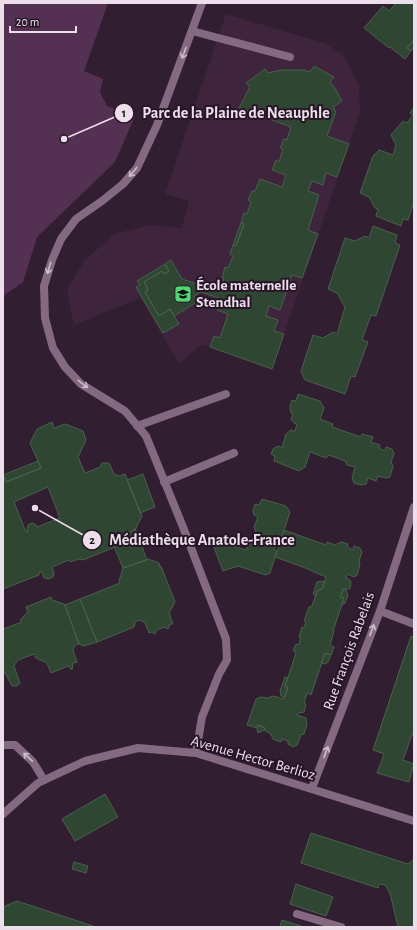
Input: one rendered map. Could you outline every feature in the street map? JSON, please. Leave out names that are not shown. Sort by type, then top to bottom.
[{"type":"street","points":[[196,753],[202,717],[219,674],[227,660],[226,640],[146,436],[125,411],[81,384],[65,367],[53,348],[45,318],[44,286],[52,260],[61,240],[76,219],[123,184],[137,168],[157,125],[202,3]]},
{"type":"street","points":[[192,31],[290,57]]},
{"type":"street","points":[[137,426],[226,394]]},
{"type":"street","points":[[164,482],[234,453]]},
{"type":"street","name":"Rue François Rabelais","points":[[312,788],[380,611],[414,507]]},
{"type":"street","points":[[380,611],[414,624]]},
{"type":"street","points":[[3,745],[15,745],[33,762],[44,780]]},
{"type":"street","name":"Avenue Hector Berlioz","points":[[3,814],[38,783],[44,780],[85,761],[138,748],[196,753],[414,821]]},
{"type":"street","points":[[297,914],[342,927]]},
{"type":"shaded area","points":[[3,3],[108,3],[84,71],[103,79],[100,92],[107,106],[135,116],[115,162],[37,237],[23,282],[3,296]]},
{"type":"shaded area","points":[[226,14],[327,44],[345,57],[359,85],[360,112],[272,369],[202,344],[179,363],[140,298],[74,325],[67,290],[84,261],[114,234],[150,225],[182,228],[189,201],[165,194]]},
{"type":"building","points":[[396,3],[414,3],[414,40],[407,48],[411,51],[405,59],[364,28],[383,6],[389,11]]},
{"type":"building","points":[[414,39],[414,47],[411,51],[407,48]]},
{"type":"building","points":[[314,66],[334,77],[330,82],[342,101],[333,107],[336,112],[327,136],[349,144],[337,177],[326,173],[323,185],[312,181],[308,191],[319,195],[308,230],[318,234],[302,278],[292,275],[280,310],[269,306],[266,316],[278,320],[274,331],[284,334],[272,369],[210,347],[214,336],[220,338],[228,314],[217,310],[221,299],[201,292],[194,296],[197,302],[174,316],[170,309],[159,316],[145,292],[148,290],[144,282],[162,271],[164,274],[169,271],[165,264],[171,260],[182,279],[220,292],[225,267],[228,268],[233,256],[230,254],[233,245],[236,246],[244,224],[241,223],[244,213],[247,214],[251,202],[248,200],[252,191],[255,191],[260,179],[282,187],[286,175],[272,170],[276,160],[279,162],[283,149],[280,148],[284,139],[287,140],[291,127],[239,108],[250,87],[246,83],[265,69],[268,73],[281,70],[304,70],[310,72]]},
{"type":"building","points":[[414,107],[414,201],[408,220],[403,219],[401,226],[376,216],[378,209],[375,208],[369,197],[360,193],[373,156],[379,150],[393,155],[396,145],[391,135],[403,121],[407,123],[413,115],[410,113]]},
{"type":"building","points":[[241,223],[244,224],[236,246],[233,245]]},
{"type":"building","points":[[373,226],[397,235],[395,243],[400,245],[376,316],[371,315],[362,340],[368,342],[355,377],[351,376],[345,394],[305,380],[301,371],[313,335],[323,338],[333,332],[337,334],[345,307],[337,293],[328,289],[345,238],[355,241],[365,236],[369,238]]},
{"type":"building","points":[[165,264],[169,271],[164,274],[162,271],[144,282],[148,290],[145,292],[159,316],[170,309],[179,324],[163,333],[136,287],[140,285],[137,281]]},
{"type":"building","points":[[298,394],[320,401],[324,408],[320,419],[333,424],[332,427],[361,437],[362,434],[373,437],[371,442],[380,445],[379,448],[385,451],[386,447],[392,449],[394,454],[391,462],[393,466],[390,477],[386,478],[378,476],[376,481],[368,478],[366,484],[361,485],[354,483],[352,478],[355,467],[347,465],[345,461],[329,455],[326,458],[310,452],[305,467],[299,471],[274,461],[275,456],[271,454],[273,449],[278,446],[282,448],[286,434],[291,430],[295,431],[297,424],[291,419],[293,414],[291,413],[290,406],[292,400],[296,401]]},
{"type":"building","points":[[52,422],[54,428],[65,424],[83,431],[86,440],[78,457],[85,473],[100,467],[102,463],[109,463],[114,474],[119,476],[125,474],[142,516],[135,530],[111,539],[115,547],[83,560],[79,559],[70,562],[69,560],[52,567],[54,573],[53,577],[49,579],[44,578],[42,572],[39,572],[39,575],[3,589],[3,474],[6,482],[41,468],[30,443],[37,429]],"holes":[[[48,487],[60,518],[37,527],[32,523],[28,525],[28,532],[26,532],[14,502]]]},
{"type":"building","points":[[38,461],[41,468],[6,482],[3,475]]},
{"type":"building","points":[[143,474],[155,507],[140,513],[127,480]]},
{"type":"building","points":[[262,499],[286,506],[290,512],[280,542],[277,541],[274,550],[277,551],[270,573],[266,575],[238,566],[223,571],[213,545],[220,541],[246,550],[248,545],[255,542],[259,544],[261,536],[257,535],[254,527],[258,517],[254,515],[253,511],[255,504],[259,505]]},
{"type":"building","points":[[135,528],[147,560],[123,568],[111,539],[135,530]]},
{"type":"building","points":[[284,530],[326,545],[327,542],[335,545],[341,542],[348,544],[347,547],[353,550],[354,546],[360,548],[362,552],[357,575],[354,577],[347,574],[346,578],[350,580],[351,583],[350,589],[343,589],[340,597],[344,598],[333,631],[330,645],[334,647],[331,655],[325,653],[311,695],[307,693],[304,703],[306,704],[304,712],[298,713],[297,715],[306,718],[307,724],[304,734],[301,735],[297,745],[293,747],[288,744],[288,741],[282,739],[281,742],[273,739],[271,734],[264,730],[265,728],[258,725],[257,728],[247,725],[256,699],[273,696],[284,699],[288,687],[285,686],[296,653],[293,650],[296,644],[299,645],[301,637],[299,637],[302,627],[304,628],[306,622],[304,621],[309,607],[312,606],[317,591],[322,589],[326,577],[275,557]]},
{"type":"building","points":[[148,559],[159,563],[160,567],[161,566],[175,602],[169,613],[173,624],[170,624],[168,629],[165,627],[157,630],[155,634],[152,632],[149,633],[145,623],[140,620],[135,622],[134,627],[97,642],[80,599],[120,583],[119,581],[123,568]]},
{"type":"building","points":[[317,582],[324,582],[322,589],[317,591],[316,596],[313,594]]},
{"type":"building","points":[[343,589],[346,590],[348,595],[345,603],[341,606],[344,598],[340,597]]},
{"type":"building","points":[[51,597],[52,600],[65,605],[79,644],[75,645],[73,650],[77,662],[73,663],[72,670],[68,666],[51,673],[47,663],[36,658],[34,654],[18,660],[14,666],[20,683],[17,686],[12,686],[3,669],[3,629],[22,622],[20,620],[28,612],[26,607]]},
{"type":"building","points":[[80,599],[97,642],[84,646],[79,644],[65,605]]},
{"type":"building","points":[[411,636],[414,637],[414,729],[403,760],[414,764],[409,782],[377,773],[384,754],[373,750]]},
{"type":"building","points":[[325,653],[331,655],[328,662],[325,664],[321,663]]},
{"type":"building","points":[[285,677],[288,678],[285,686],[288,687],[285,697],[281,696],[280,691]]},
{"type":"building","points":[[258,725],[265,728],[258,733],[257,728]]},
{"type":"building","points":[[105,794],[118,817],[75,841],[62,819]]},
{"type":"building","points":[[311,833],[408,864],[414,859],[414,927],[398,927],[390,893],[385,885],[379,884],[378,888],[301,863]]},
{"type":"building","points":[[74,862],[88,866],[86,873],[72,869]]},
{"type":"building","points":[[296,884],[333,897],[326,916],[290,904]]},
{"type":"building","points":[[17,901],[96,927],[3,927],[3,911],[5,906]]},
{"type":"building","points":[[282,920],[304,927],[280,927]]},
{"type":"place","name":"Parc de la Plaine de Neauphle","points":[[64,139]]},
{"type":"place","name":"École maternelle Stendhal","points":[[183,294]]},
{"type":"place","name":"Médiathèque Anatole-France","points":[[35,508]]}]
